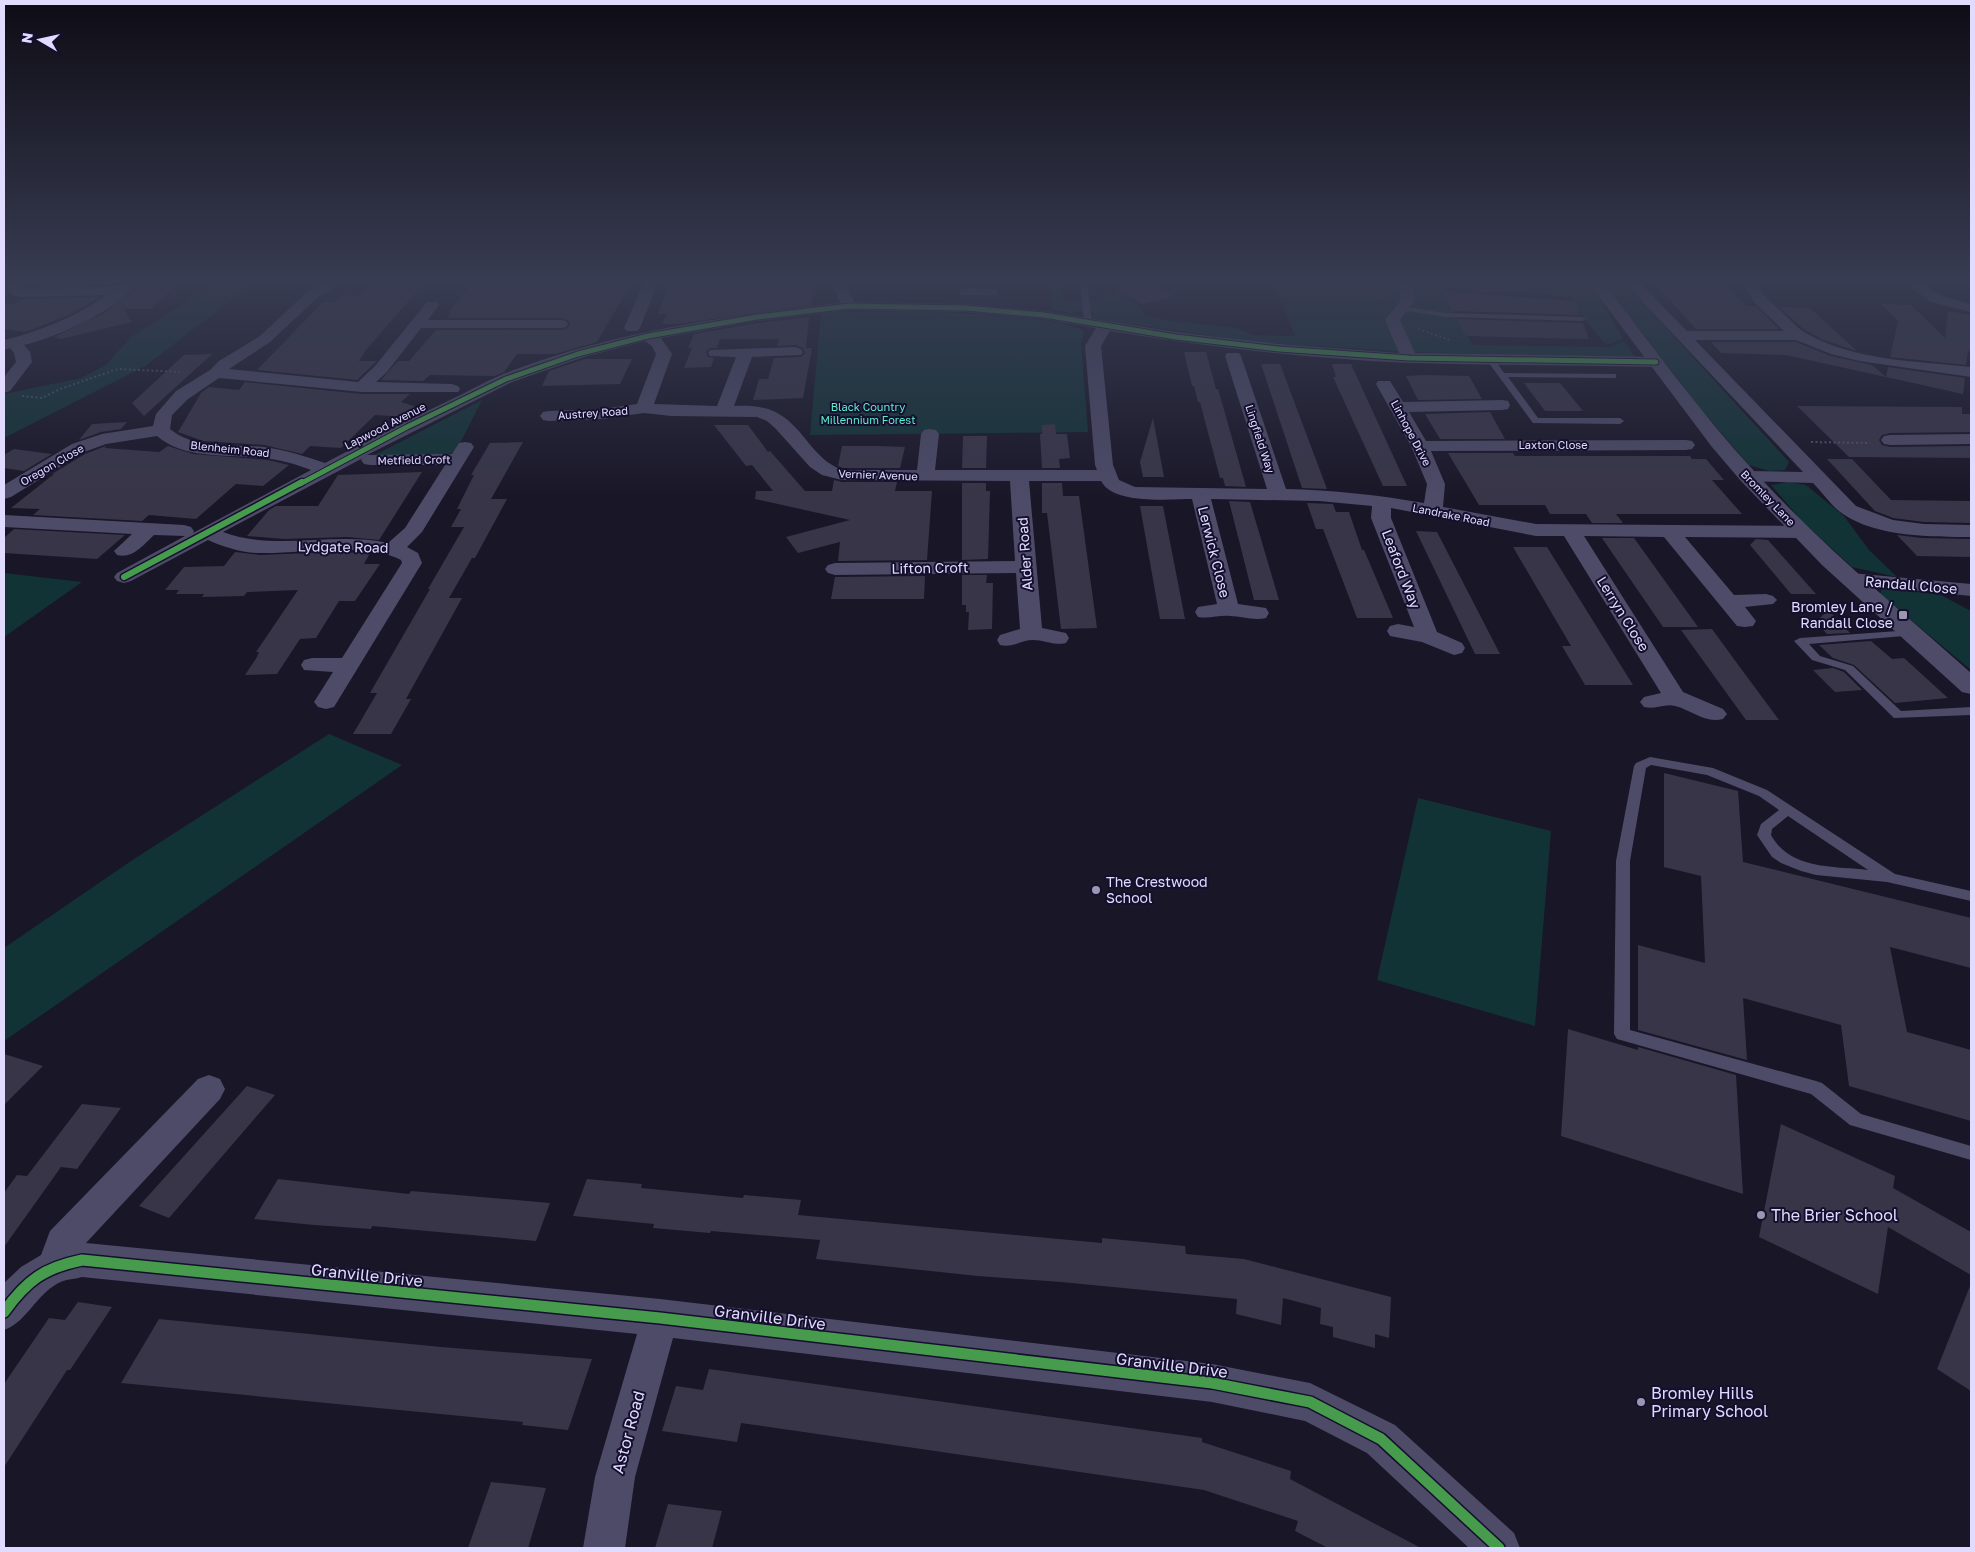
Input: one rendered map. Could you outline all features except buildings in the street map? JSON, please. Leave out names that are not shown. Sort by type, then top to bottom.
[{"type":"street","points":[[9,385],[24,362],[22,354]]},
{"type":"street","points":[[162,430],[164,414],[182,394],[216,373],[225,364],[240,354]]},
{"type":"street","points":[[362,387],[393,354]]},
{"type":"street","name":"Lapwood Avenue","points":[[124,577],[407,427],[506,380],[577,354]]},
{"type":"street","name":"Austrey Road","points":[[557,398],[546,422],[644,408],[664,354]]},
{"type":"street","points":[[723,411],[745,354]]},
{"type":"street","points":[[1094,354],[1104,465],[1107,476]]},
{"type":"street","points":[[1226,354],[1251,355]]},
{"type":"street","name":"Lapwood Avenue","points":[[1350,354],[1408,358],[1656,362]]},
{"type":"street","name":"Bromley Lane","points":[[1650,354],[1719,444],[1801,532],[1971,686]]},
{"type":"street","points":[[1701,354],[1849,510],[1884,525],[1924,531],[1971,531]]},
{"type":"street","points":[[1853,354],[1872,359],[1971,372]]},
{"type":"street","name":"Lingfield Way","points":[[1233,356],[1278,494]]},
{"type":"street","points":[[216,373],[362,387],[452,390]]},
{"type":"street","name":"Linhope Drive","points":[[1384,384],[1420,446],[1436,484],[1433,512]]},
{"type":"street","points":[[417,404],[427,390]]},
{"type":"street","points":[[1398,407],[1504,405]]},
{"type":"street","name":"Vernier Avenue","points":[[644,408],[668,412],[723,411],[763,413],[776,420],[817,465],[827,472],[848,476],[1107,476]]},
{"type":"street","points":[[1902,425],[1920,440]]},
{"type":"street","name":"Blenheim Road","points":[[162,430],[168,437],[179,442],[201,447],[272,453],[294,457],[326,470]]},
{"type":"street","name":"Oregon Close","points":[[4,493],[78,448],[102,439],[162,430]]},
{"type":"street","points":[[1890,440],[1971,439]]},
{"type":"street","points":[[924,441],[925,476]]},
{"type":"street","name":"Laxton Close","points":[[1420,446],[1686,443]]},
{"type":"street","name":"Metfield Croft","points":[[370,460],[461,453],[412,532],[394,548]]},
{"type":"street","name":"Alder Road","points":[[1019,476],[1031,633]]},
{"type":"street","name":"Landrake Road","points":[[1107,476],[1116,487],[1132,493],[1278,494],[1382,501],[1536,530],[1801,532]]},
{"type":"street","points":[[1748,477],[1818,478]]},
{"type":"street","name":"Lerwick Close","points":[[1200,494],[1229,609]]},
{"type":"street","name":"Leaford Way","points":[[1382,501],[1381,518],[1428,636]]},
{"type":"street","points":[[4,521],[184,531]]},
{"type":"street","points":[[124,552],[150,529]]},
{"type":"street","points":[[1669,530],[1745,621]]},
{"type":"street","name":"Lerryn Close","points":[[1571,531],[1675,698]]},
{"type":"street","name":"Lydgate Road","points":[[207,533],[227,542],[257,547],[366,546],[394,548],[406,552],[411,557],[412,563],[326,702]]},
{"type":"street","name":"Lifton Croft","points":[[832,570],[1026,567]]},
{"type":"street","name":"Randall Close","points":[[1851,579],[1971,590]]},
{"type":"street","points":[[1938,588],[1971,603]]},
{"type":"street","points":[[1729,601],[1766,600]]},
{"type":"street","name":"Lerwick Close","points":[[1206,612],[1229,609],[1258,613]]},
{"type":"street","points":[[1398,631],[1428,636],[1454,648]]},
{"type":"street","points":[[1008,640],[1031,633],[1058,638]]},
{"type":"street","points":[[312,664],[348,665]]},
{"type":"street","points":[[1652,702],[1675,698],[1715,714]]},
{"type":"street","points":[[56,1266],[62,1243],[209,1089]]},
{"type":"street","name":"Granville Drive","points":[[4,1312],[16,1294],[38,1277],[56,1266],[82,1260],[660,1318],[1212,1383],[1310,1402],[1381,1439],[1499,1548]]},
{"type":"street","name":"Astor Road","points":[[604,1548],[615,1478],[660,1318]]},
{"type":"lane","points":[[1490,359],[1536,421],[1620,422]]},
{"type":"lane","points":[[1501,375],[1613,376]]},
{"type":"lane","points":[[1912,633],[1800,641],[1816,658],[1849,668],[1898,715],[1971,711]]},
{"type":"lane","points":[[1891,878],[1763,793],[1710,771],[1650,761],[1640,766],[1623,861],[1622,1034],[1816,1088],[1856,1120],[1971,1153]]},
{"type":"lane","points":[[1788,809],[1766,827],[1764,835],[1773,850],[1782,857],[1810,870],[1891,878],[1971,896]]},
{"type":"path","points":[[9,385],[42,398],[60,389],[118,369],[216,373]]},
{"type":"path","points":[[1783,442],[1886,443],[1890,440]]},
{"type":"green space","points":[[115,354],[160,354],[145,366],[4,438],[4,394],[81,378],[106,365]]},
{"type":"green space","name":"Black Country Millennium Forest","points":[[817,354],[1082,354],[1088,432],[810,435]]},
{"type":"green space","points":[[1500,354],[1633,354],[1636,358]]},
{"type":"green space","points":[[1659,354],[1690,354],[1789,462],[1785,470],[1769,471],[1749,465],[1698,406]]},
{"type":"green space","points":[[482,400],[456,451],[444,456],[375,455]]},
{"type":"green space","points":[[1788,482],[1806,485],[1844,516],[1869,550],[1897,577],[1852,567],[1802,521],[1771,485]]},
{"type":"green space","points":[[4,573],[82,582],[4,637]]},
{"type":"green space","points":[[1882,588],[1941,595],[1971,611],[1971,670],[1880,594]]},
{"type":"green space","points":[[329,734],[402,765],[4,1041],[4,948],[134,859]]},
{"type":"green space","points":[[1418,798],[1551,831],[1535,1026],[1377,980]]},
{"type":"cycle path","points":[[124,577],[407,427],[506,379],[577,354]]},
{"type":"cycle path","points":[[1357,354],[1409,358],[1656,362]]},
{"type":"cycle path","points":[[4,1312],[20,1291],[40,1274],[59,1265],[82,1260],[660,1318],[1212,1383],[1310,1402],[1381,1439],[1499,1548]]},
{"type":"place","name":"Bromley Lane / Randall Close","points":[[1903,615]]},
{"type":"place","name":"The Crestwood School","points":[[1096,890]]},
{"type":"place","name":"The Brier School","points":[[1761,1215]]},
{"type":"place","name":"Bromley Hills Primary School","points":[[1641,1402]]}]
